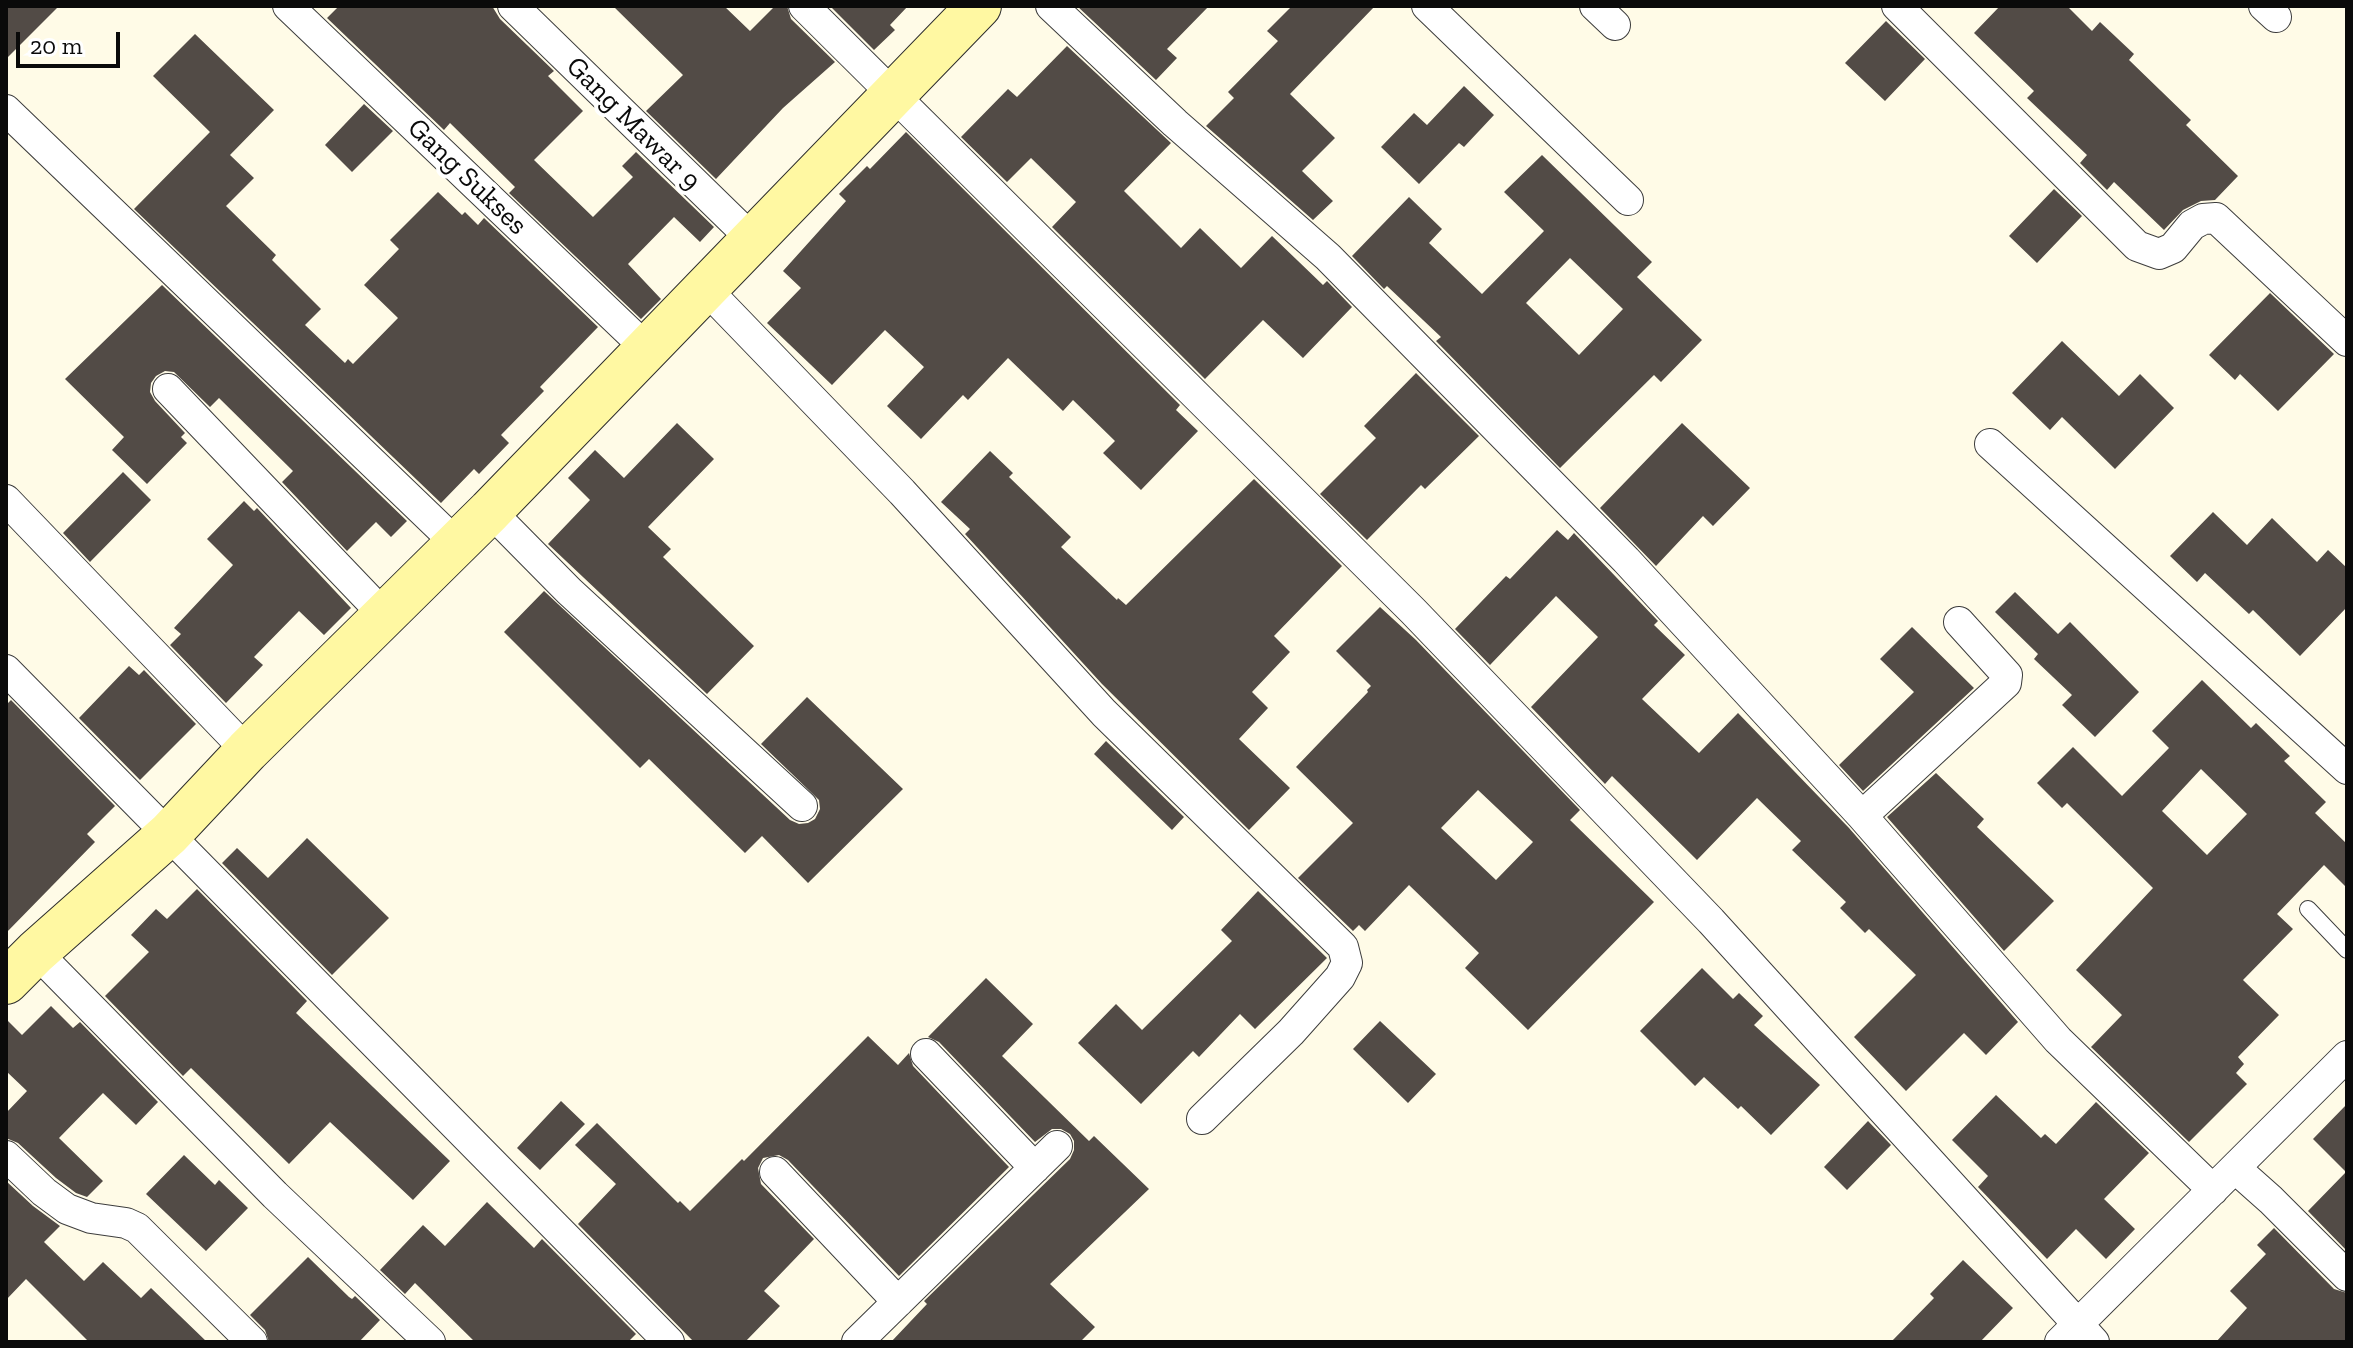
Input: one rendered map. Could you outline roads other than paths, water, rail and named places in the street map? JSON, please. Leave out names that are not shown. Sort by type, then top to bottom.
[{"type":"street","name":"Gang Sukses","points":[[288,6],[646,348]]},
{"type":"street","name":"Gang Mawar 9","points":[[513,6],[754,241]]},
{"type":"street","points":[[804,6],[1413,611],[1711,921],[2077,1336],[2213,1190],[2347,1056]]},
{"type":"street","points":[[6,982],[169,834],[247,751],[490,511],[979,6]]},
{"type":"street","points":[[1051,6],[1175,123],[1328,257],[1626,560],[1862,816],[2058,1040],[2213,1190]]},
{"type":"street","points":[[1427,6],[1628,200]]},
{"type":"street","points":[[1897,6],[2137,246],[2159,254],[2173,248],[2192,225],[2203,219],[2216,218],[2347,341]]},
{"type":"street","points":[[6,110],[457,544]]},
{"type":"street","points":[[706,289],[902,492],[1104,713],[1343,947],[1347,963],[1340,977],[1291,1032],[1202,1119]]},
{"type":"street","points":[[168,389],[384,615]]},
{"type":"street","points":[[1990,444],[2347,769]]},
{"type":"street","points":[[6,500],[247,751]]},
{"type":"street","points":[[490,511],[569,591],[802,806]]},
{"type":"street","points":[[1862,816],[2006,683],[2007,675],[1959,622]]},
{"type":"street","points":[[6,670],[669,1342]]},
{"type":"street","points":[[36,952],[275,1195],[430,1342]]},
{"type":"street","points":[[926,1054],[1035,1168]]},
{"type":"street","points":[[857,1342],[1057,1146]]},
{"type":"street","points":[[6,1156],[67,1209],[137,1228],[252,1342]]},
{"type":"street","points":[[2235,1168],[2347,1276]]},
{"type":"street","points":[[775,1172],[898,1302]]},
{"type":"lane","points":[[2308,909],[2347,950]]}]
